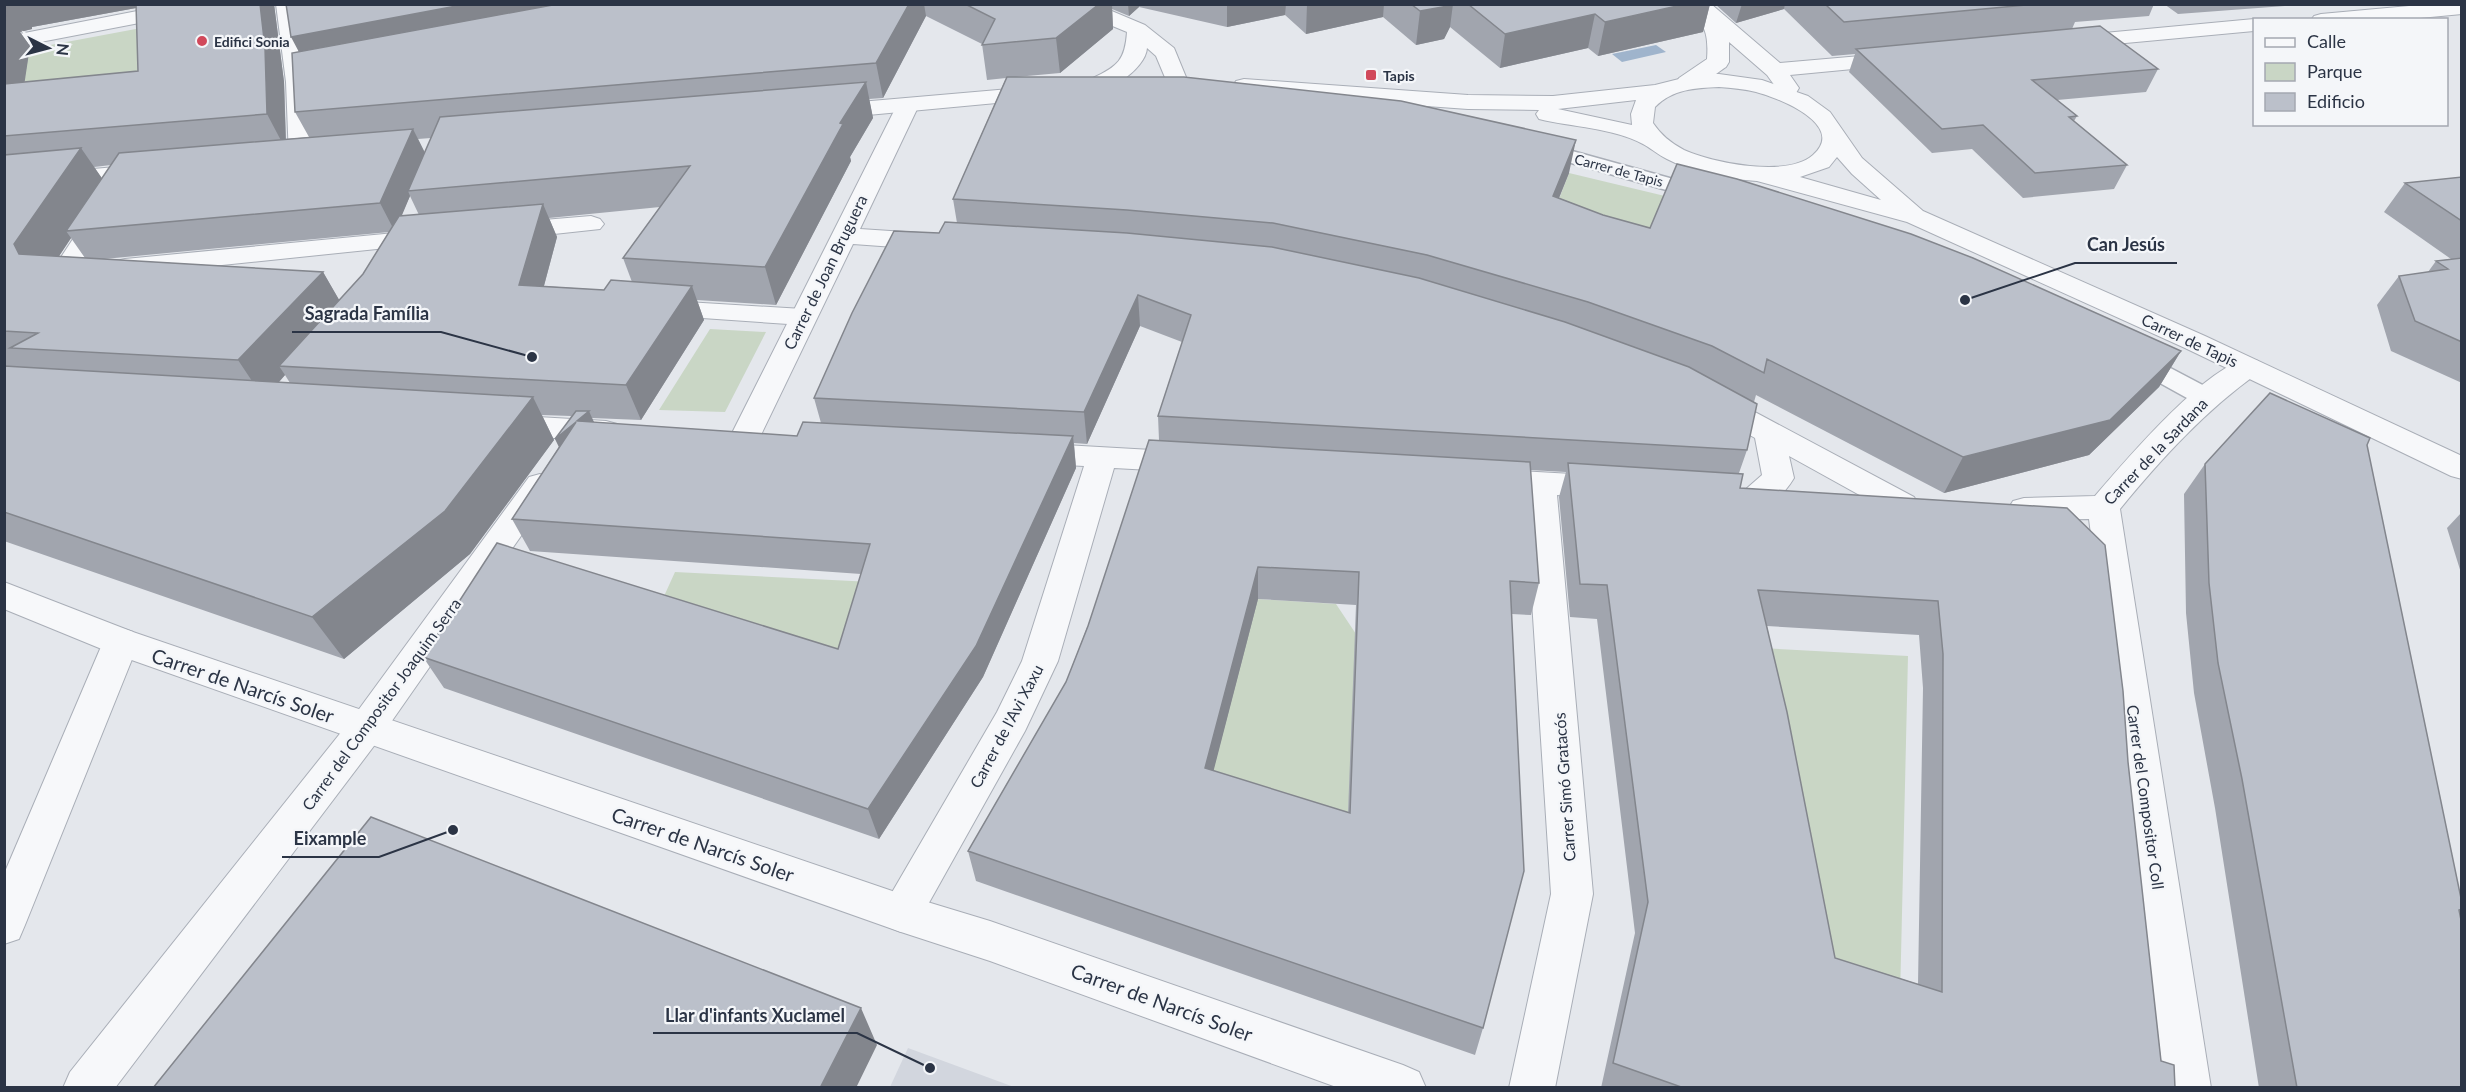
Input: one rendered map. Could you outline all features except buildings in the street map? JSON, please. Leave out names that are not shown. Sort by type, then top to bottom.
[{"type":"street","points":[[4,43],[207,4]]},
{"type":"street","points":[[286,4],[297,82],[290,159],[325,156]]},
{"type":"street","points":[[1076,4],[1138,29],[1166,53],[1155,84]]},
{"type":"street","points":[[2344,18],[2462,8]]},
{"type":"street","points":[[1703,10],[1775,70],[1797,99]]},
{"type":"street","points":[[1687,83],[1718,63],[1719,39],[1703,10]]},
{"type":"street","points":[[2162,15],[2187,31]]},
{"type":"street","points":[[2056,44],[2253,25]]},
{"type":"street","points":[[1088,89],[1117,75],[1136,54],[1138,29]]},
{"type":"street","points":[[1775,70],[1916,58]]},
{"type":"street","points":[[297,82],[320,78]]},
{"type":"street","points":[[804,114],[1155,84],[1468,102],[1553,103],[1661,91],[1687,83],[1720,81],[1759,86],[1797,99]]},
{"type":"street","points":[[1653,139],[1642,123],[1644,105],[1661,91]]},
{"type":"street","name":"Carrer de Tapis","points":[[1797,99],[1818,112],[1853,162],[1916,217]]},
{"type":"street","points":[[1468,102],[1611,126],[1653,139],[1681,158],[1715,169],[1764,175],[1800,171],[1822,160],[1833,146],[1833,133]]},
{"type":"street","name":"Carrer de Joan Bruguera","points":[[779,441],[733,438],[803,317],[908,105]]},
{"type":"street","points":[[4,184],[174,169]]},
{"type":"street","points":[[128,173],[57,283],[150,289]]},
{"type":"street","name":"Carrer de Tapis","points":[[1764,175],[1916,217],[2248,367],[2462,469]]},
{"type":"street","points":[[488,232],[591,224]]},
{"type":"street","points":[[64,273],[412,228],[453,236]]},
{"type":"street","points":[[391,266],[412,228]]},
{"type":"street","points":[[843,236],[966,244]]},
{"type":"street","points":[[633,306],[803,317]]},
{"type":"street","name":"Carrer de la Sardana","points":[[1994,508],[2051,510],[2104,507],[2129,477],[2205,397],[2248,367]]},
{"type":"street","points":[[1689,390],[1903,505]]},
{"type":"street","points":[[474,423],[633,433]]},
{"type":"street","name":"Carrer del Compositor Joaquim Serra","points":[[86,1088],[367,727],[580,430]]},
{"type":"street","points":[[1769,432],[1778,478],[1744,496],[1802,499]]},
{"type":"street","points":[[998,452],[1220,464]]},
{"type":"street","name":"Carrer de l'Avi Xaxu","points":[[901,913],[1012,720],[1040,660],[1101,457]]},
{"type":"street","points":[[1457,478],[1636,489]]},
{"type":"street","name":"Carrer Simó Gratacós","points":[[1532,1088],[1572,894],[1540,483]]},
{"type":"street","points":[[1836,501],[1937,507]]},
{"type":"street","name":"Carrer del Compositor Coll","points":[[2104,507],[2188,1088]]},
{"type":"street","name":"Carrer de Narcís Soler","points":[[4,596],[121,642],[901,913],[990,941],[1402,1088]]},
{"type":"street","points":[[4,925],[121,642]]},
{"type":"lane","points":[[1211,86],[1393,117]]},
{"type":"lane","name":"Carrer de Tapis","points":[[1517,142],[1728,202]]},
{"type":"lane","points":[[2109,345],[2205,397]]},
{"type":"shaded area","points":[[908,1048],[1014,1087],[890,1087]]},
{"type":"green space","points":[[157,25],[158,69],[19,120],[29,49]]},
{"type":"green space","points":[[1569,173],[1669,197],[1651,240],[1545,235]]},
{"type":"green space","points":[[710,329],[766,332],[725,412],[659,410]]},
{"type":"green space","points":[[675,572],[872,582],[845,665],[660,605]]},
{"type":"green space","points":[[1257,599],[1336,604],[1356,634],[1347,844],[1195,796]]},
{"type":"green space","points":[[1762,648],[1908,656],[1900,999],[1825,976]]},
{"type":"water","points":[[1656,45],[1666,52],[1622,62],[1612,54]]},
{"type":"place","name":"Edifici Sonia","points":[[202,41]]},
{"type":"place","name":"Tapis","points":[[1371,75]]},
{"type":"place","name":"Can Jesús","points":[[1965,300]]},
{"type":"place","name":"Sagrada Família","points":[[532,357]]},
{"type":"place","name":"Eixample","points":[[453,830]]},
{"type":"place","name":"Llar d'infants Xuclamel","points":[[930,1068]]}]
